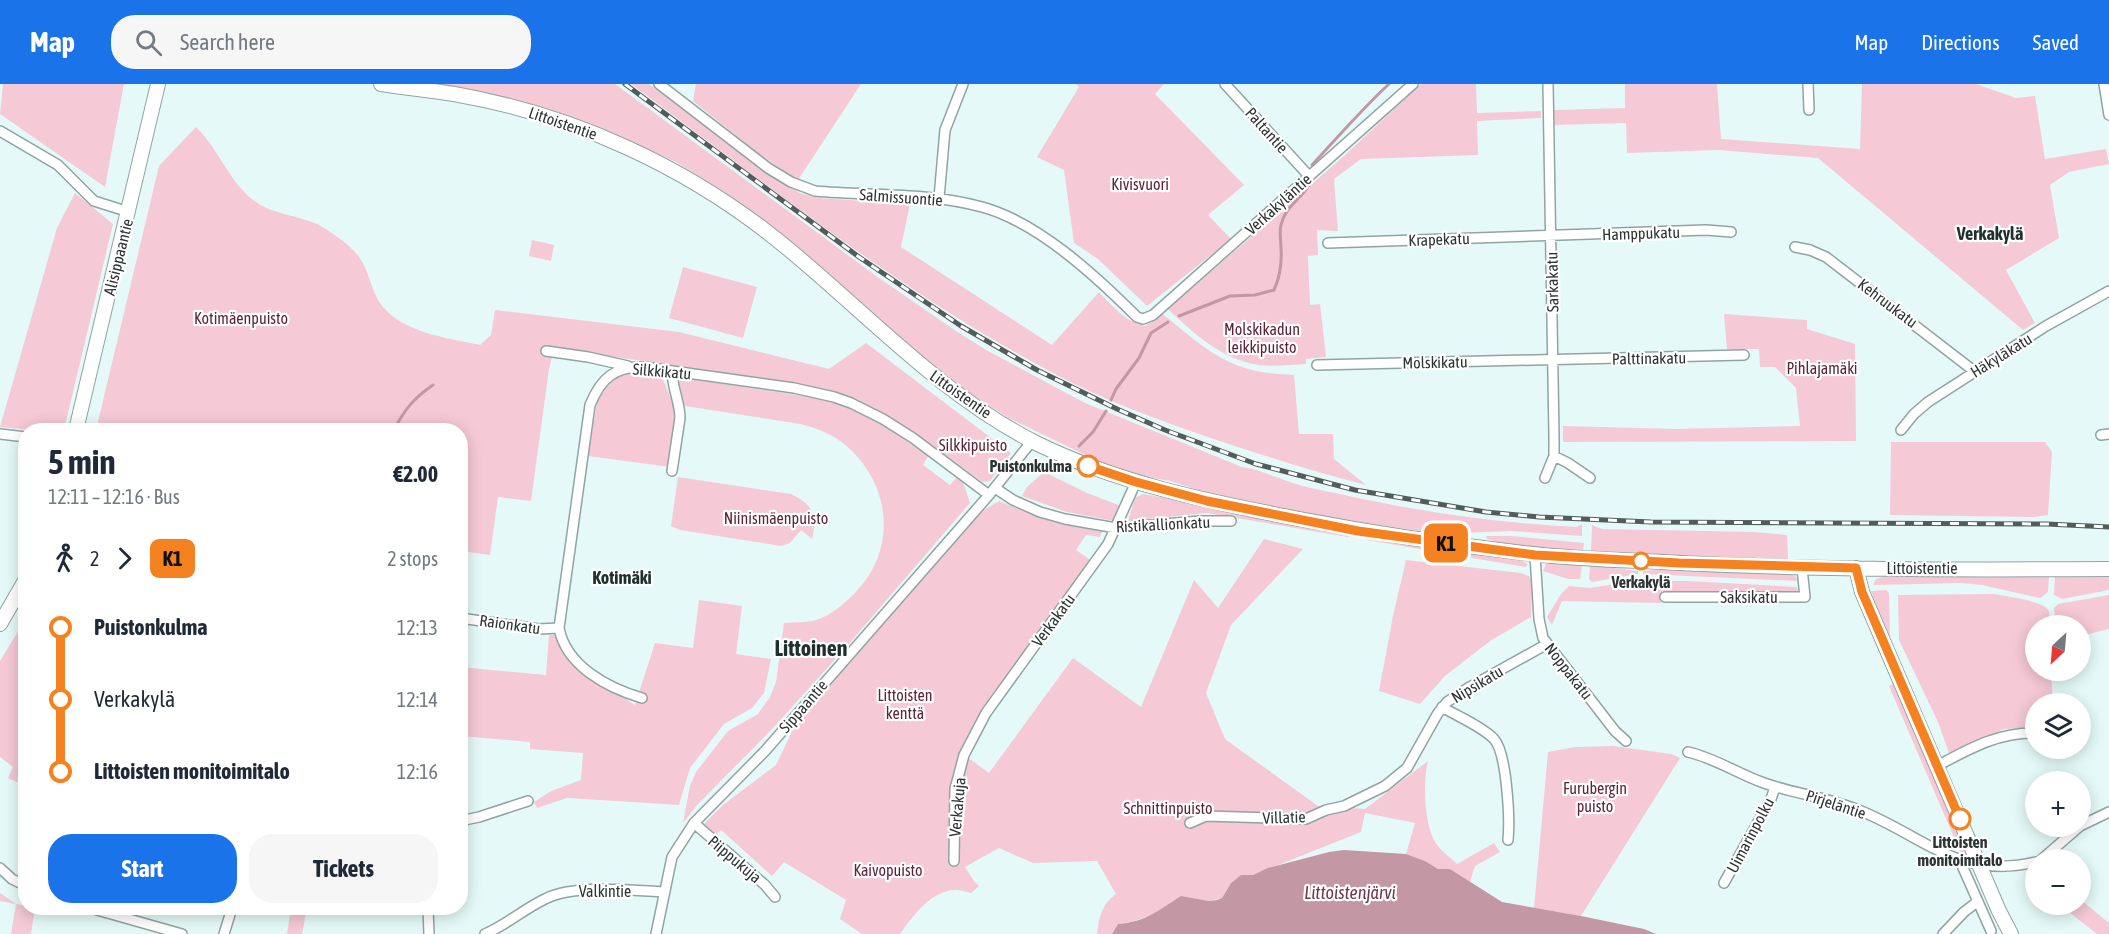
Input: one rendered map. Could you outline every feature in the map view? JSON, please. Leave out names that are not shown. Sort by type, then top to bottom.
[{"type":"street","name":"Alisippaantie","points":[[78,423],[158,84]]},
{"type":"street","name":"Littoistentie","points":[[381,84],[454,94],[541,114],[593,132],[676,172],[722,200],[776,239],[921,367],[972,403],[1032,441],[1088,466],[1136,482],[1207,501],[1358,531],[1535,555],[1802,568],[2109,569]]},
{"type":"street","name":"Salmissuontie","points":[[659,84],[768,168],[799,186],[823,192],[939,198],[985,208],[1027,228],[1084,268],[1140,319]]},
{"type":"street","points":[[939,198],[945,130],[963,84]]},
{"type":"street","name":"Paltantie","points":[[1225,84],[1309,176]]},
{"type":"street","name":"Verkakyläntie","points":[[1140,319],[1153,315],[1413,84]]},
{"type":"street","name":"Sarkakatu","points":[[1545,478],[1554,456],[1548,84]]},
{"type":"street","points":[[1808,84],[1809,110]]},
{"type":"street","points":[[2104,84],[2109,115]]},
{"type":"street","points":[[0,130],[58,165],[94,201],[129,212]]},
{"type":"street","name":"Hamppukatu","points":[[1551,235],[1731,232]]},
{"type":"street","name":"Krapekatu","points":[[1328,243],[1551,235]]},
{"type":"street","name":"Kehruukatu","points":[[1795,247],[1826,257],[1974,371]]},
{"type":"street","name":"Häkyläkatu","points":[[1901,430],[1920,408],[1974,371],[2046,326],[2109,291]]},
{"type":"street","points":[[546,351],[588,357],[630,367]]},
{"type":"street","name":"Palttinakatu","points":[[1553,360],[1744,356]]},
{"type":"street","name":"Molskikatu","points":[[1317,365],[1553,360]]},
{"type":"street","name":"Silkkikatu","points":[[558,628],[590,405],[596,391],[606,378],[616,371],[630,367],[672,371],[794,388],[834,397],[883,419],[992,492]]},
{"type":"street","points":[[672,371],[673,388],[680,410],[672,471]]},
{"type":"street","points":[[0,434],[18,436]]},
{"type":"street","name":"Sippaantie","points":[[656,934],[672,857],[694,823],[765,751],[992,492],[1032,441]]},
{"type":"street","points":[[1554,456],[1590,478]]},
{"type":"street","name":"Verkakatu","points":[[964,754],[986,713],[1108,544],[1136,482]]},
{"type":"street","name":"Ristikallionkatu","points":[[992,492],[1040,512],[1116,528],[1200,520],[1231,522]]},
{"type":"street","name":"Noppakatu","points":[[1535,555],[1540,625],[1547,644],[1615,731],[1626,741]]},
{"type":"street","name":"Saksikatu","points":[[1665,597],[1805,597],[1802,568]]},
{"type":"street","points":[[1856,568],[1862,592],[2011,934]]},
{"type":"street","points":[[0,624],[18,593]]},
{"type":"street","name":"Raionkatu","points":[[468,619],[539,629],[558,628]]},
{"type":"street","points":[[558,628],[562,642],[579,664],[616,688],[642,698]]},
{"type":"street","name":"Nipsikatu","points":[[1374,790],[1385,786],[1407,768],[1442,707],[1460,693],[1547,644]]},
{"type":"street","points":[[1442,707],[1487,733],[1497,743],[1509,808],[1508,840]]},
{"type":"street","points":[[1937,766],[1988,740],[2015,733],[2025,733]]},
{"type":"street","name":"Pirjeläntie","points":[[1688,752],[1701,755],[1754,780],[1860,810],[1960,861],[1980,866],[2025,863]]},
{"type":"street","name":"Verkakuja","points":[[954,861],[955,789],[964,754]]},
{"type":"street","name":"Uimarinpolku","points":[[1724,883],[1771,799],[1775,787]]},
{"type":"street","name":"Villatie","points":[[1190,823],[1206,816],[1306,819],[1326,810],[1344,806],[1374,790]]},
{"type":"street","points":[[468,819],[528,801]]},
{"type":"street","points":[[2091,821],[2109,813]]},
{"type":"street","name":"Piippukuja","points":[[694,823],[765,885],[775,897]]},
{"type":"street","points":[[2054,849],[2067,837]]},
{"type":"street","points":[[1960,861],[1991,931]]},
{"type":"street","points":[[0,868],[18,882]]},
{"type":"street","name":"Valkintie","points":[[485,934],[547,898],[560,893],[591,889],[664,892]]},
{"type":"street","points":[[1943,934],[1977,902]]},
{"type":"street","points":[[116,915],[182,934]]},
{"type":"street","points":[[224,934],[230,915]]},
{"type":"street","points":[[428,915],[429,934]]},
{"type":"green space","points":[[3,84],[124,84],[105,187],[0,114]]},
{"type":"green space","points":[[429,84],[615,84],[879,278],[956,331],[988,351],[1085,403],[1242,467],[1318,490],[1395,505],[1515,523],[1576,527],[1582,524],[1582,536],[1511,531],[1439,534],[1238,503],[1170,481],[1133,474],[1106,465],[1009,418],[974,396],[883,326],[801,251],[750,210],[676,162],[563,114],[483,93]]},
{"type":"green space","points":[[631,84],[649,84],[783,183],[800,193],[818,198],[910,204],[901,247],[1052,345],[1099,292],[1120,313],[1138,324],[1145,326],[1163,314],[1221,358],[1247,369],[1294,375],[1299,434],[1333,434],[1334,459],[1366,485],[1265,456],[1160,420],[1087,390],[1026,358],[967,324],[852,248]]},
{"type":"green space","points":[[696,84],[861,84],[798,180],[759,154],[693,101]]},
{"type":"green space","name":"Kivisvuori","points":[[1076,84],[1164,84],[1155,94],[1244,185],[1208,215],[1231,239],[1147,306],[1098,259],[1074,243],[1064,170],[1037,157],[1079,87]]},
{"type":"green space","name":"Molskikadun leikkipuisto","points":[[1421,84],[1476,84],[1477,113],[1541,111],[1541,118],[1477,121],[1478,155],[1361,159],[1334,179],[1338,231],[1317,230],[1318,255],[1308,256],[1310,305],[1320,304],[1326,357],[1306,359],[1306,364],[1270,366],[1249,363],[1215,348],[1195,334],[1168,309],[1344,156]]},
{"type":"green space","points":[[1625,84],[1717,84],[1721,139],[1860,149],[1862,84],[1976,84],[2016,98],[2035,96],[2045,159],[2106,149],[2109,164],[2069,172],[2050,185],[2059,238],[2006,270],[2035,323],[2023,330],[1818,158],[1719,150],[1627,153],[1626,123],[1554,125],[1554,110],[1625,108]]},
{"type":"green space","name":"Kotimäenpuisto","points":[[196,127],[204,135],[237,184],[253,200],[276,211],[317,224],[337,236],[359,256],[375,294],[386,311],[397,320],[424,332],[480,345],[491,335],[495,310],[679,332],[829,369],[866,343],[1011,453],[990,481],[983,482],[895,421],[858,402],[831,392],[786,382],[554,348],[549,369],[531,501],[498,497],[490,555],[468,552],[468,423],[98,423],[159,166]]},
{"type":"green space","points":[[75,193],[113,224],[66,423],[18,423],[18,429],[0,427],[57,228]]},
{"type":"green space","points":[[532,240],[554,245],[551,261],[529,256]]},
{"type":"green space","points":[[683,267],[757,287],[743,338],[669,318]]},
{"type":"green space","name":"Pihlajamäki","points":[[1724,314],[1807,320],[1807,329],[1855,344],[1856,441],[1563,442],[1563,426],[1676,429],[1800,426],[1796,388],[1775,367],[1760,367],[1759,349],[1727,349]]},
{"type":"green space","points":[[637,371],[662,377],[676,411],[670,467],[588,456],[599,392],[612,377]]},
{"type":"green space","points":[[676,377],[837,401],[881,423],[928,456],[923,465],[950,485],[957,477],[963,482],[970,503],[847,646],[775,726],[697,805],[683,823],[690,786],[696,772],[728,731],[758,714],[770,697],[776,682],[784,623],[808,622],[821,618],[854,594],[867,578],[877,560],[884,522],[881,503],[866,467],[841,441],[800,424],[685,406]]},
{"type":"green space","points":[[1891,442],[2045,442],[2052,452],[2048,515],[2034,517],[1890,515]]},
{"type":"green space","points":[[1044,472],[1087,493],[1121,506],[1115,521],[1067,512],[1022,496],[1027,487]]},
{"type":"green space","name":"Niinismäenpuisto","points":[[678,477],[791,494],[804,502],[812,511],[814,531],[812,539],[801,530],[790,543],[781,546],[680,530],[671,526]]},
{"type":"green space","points":[[1143,494],[1346,531],[1352,535],[1348,537],[1207,513],[1128,521],[1135,498]]},
{"type":"green space","points":[[999,501],[1035,516],[1069,526],[1103,530],[1100,537],[1086,535],[1076,550],[1092,561],[961,752],[953,773],[961,774],[967,757],[989,773],[1073,658],[1141,707],[1194,580],[1218,608],[1264,539],[1303,549],[1231,625],[1206,693],[1225,739],[1318,806],[1365,809],[1428,761],[1425,790],[1426,812],[1438,847],[1457,864],[1494,843],[1500,852],[1475,866],[1470,882],[1450,869],[1438,869],[1406,854],[1415,823],[1365,813],[1361,832],[1253,875],[1241,876],[1231,884],[1222,898],[1209,901],[1181,896],[1155,914],[1118,924],[1112,934],[1097,934],[1102,911],[1107,902],[1116,894],[1097,861],[1033,863],[999,848],[965,867],[979,886],[971,893],[957,890],[939,894],[924,905],[900,934],[862,934],[840,919],[846,900],[784,862],[772,876],[721,830],[716,835],[703,825],[723,805],[776,765],[798,719],[982,511]]},
{"type":"green space","points":[[1592,525],[1602,529],[1754,532],[1787,535],[1788,560],[1591,551]]},
{"type":"green space","points":[[1486,536],[1512,536],[1584,543],[1583,551],[1512,546],[1487,539]]},
{"type":"green space","points":[[1367,537],[1519,558],[1528,565],[1525,567],[1367,540]]},
{"type":"green space","points":[[1406,560],[1521,573],[1529,576],[1532,581],[1531,617],[1490,641],[1445,676],[1420,704],[1379,691]]},
{"type":"green space","points":[[1546,564],[1582,564],[1580,579],[1568,579],[1543,571]]},
{"type":"green space","points":[[1590,565],[1638,571],[1638,574],[1592,582],[1589,579]]},
{"type":"green space","points":[[1668,569],[1791,574],[1798,581],[1643,574],[1643,571]]},
{"type":"green space","points":[[2109,574],[2109,590],[2062,599],[2054,595],[2055,575]]},
{"type":"green space","points":[[1889,575],[2049,576],[2048,592],[2040,598],[1982,585],[1962,583],[1873,585],[1876,579]]},
{"type":"green space","points":[[1634,581],[1688,581],[1797,587],[1798,591],[1662,591],[1661,603],[1562,601],[1552,625],[1547,617],[1561,594],[1569,586],[1590,588]]},
{"type":"green space","points":[[1886,590],[1889,593],[1890,643],[1871,591]]},
{"type":"green space","points":[[1994,594],[2046,607],[2049,615],[2025,615],[2025,681],[2052,681],[2052,693],[2025,693],[2025,728],[2004,729],[1949,753],[1938,722],[1899,640],[1898,595]]},
{"type":"green space","points":[[2109,595],[2109,629],[2091,634],[2091,615],[2055,615],[2054,608],[2058,604]]},
{"type":"green space","points":[[699,600],[742,606],[736,654],[771,659],[764,693],[752,708],[724,724],[690,768],[679,805],[567,798],[537,808],[534,802],[551,791],[581,780],[583,753],[530,749],[530,742],[468,737],[468,668],[546,675],[549,635],[556,635],[563,650],[577,667],[635,705],[655,643],[693,648]]},
{"type":"green space","points":[[18,631],[18,783],[8,778],[13,767],[0,757],[0,661]]},
{"type":"green space","points":[[1893,684],[1966,849],[1966,854],[1962,856],[1889,686]]},
{"type":"green space","name":"Furubergin puisto","points":[[1613,746],[1671,754],[1680,758],[1581,916],[1534,908],[1548,752],[1575,747]]},
{"type":"green space","points":[[0,893],[16,904],[0,901]]},
{"type":"green space","points":[[16,904],[18,904],[18,915],[34,915],[31,934],[11,934]]},
{"type":"green space","points":[[2091,908],[2109,923],[2109,934],[2097,934],[2073,915],[2091,915]]},
{"type":"green space","points":[[290,915],[306,915],[302,934],[287,934]]},
{"type":"water","name":"Littoistenjärvi","points":[[1344,850],[1406,854],[1438,869],[1450,869],[1502,902],[1644,929],[1656,934],[1112,934],[1118,924],[1144,918],[1181,896],[1209,901],[1217,900],[1222,898],[1231,883],[1241,875],[1253,875],[1268,868]]},
{"type":"waterway","points":[[1312,165],[1389,84]]},
{"type":"waterway","points":[[1179,316],[1230,296],[1255,295],[1274,290],[1281,264],[1280,231],[1283,218],[1310,183]]},
{"type":"waterway","points":[[1111,400],[1116,389],[1139,358],[1151,333],[1168,322]]},
{"type":"waterway","points":[[398,423],[410,405],[433,385]]},
{"type":"waterway","points":[[1079,446],[1093,432],[1106,411]]},
{"type":"railway","points":[[625,84],[859,257],[961,326],[1037,370],[1117,409],[1165,430],[1256,464],[1355,490],[1486,512],[1539,517],[1651,522],[2047,524],[2109,527]]},
{"type":"bus line","name":"K1","points":[[1088,466],[1136,482],[1207,501],[1358,531],[1497,550],[1535,555],[1679,563],[1856,568],[1862,592],[1960,819]]},
{"type":"place","name":"Puistonkulma","points":[[1088,466]]},
{"type":"place","name":"Verkakylä","points":[[1641,561]]},
{"type":"place","name":"Littoisten monitoimitalo","points":[[1960,819]]},
{"type":"district","name":"Verkakylä","points":[[1990,233]]},
{"type":"district","name":"Kotimäki","points":[[622,577]]},
{"type":"district","name":"Littoinen","points":[[811,648]]},
{"type":"park label","name":"Silkkipuisto","points":[[973,445]]},
{"type":"park label","name":"Littoisten kenttä","points":[[905,704]]},
{"type":"park label","name":"Schnittinpuisto","points":[[1168,808]]},
{"type":"park label","name":"Kaivopuisto","points":[[888,870]]}]
